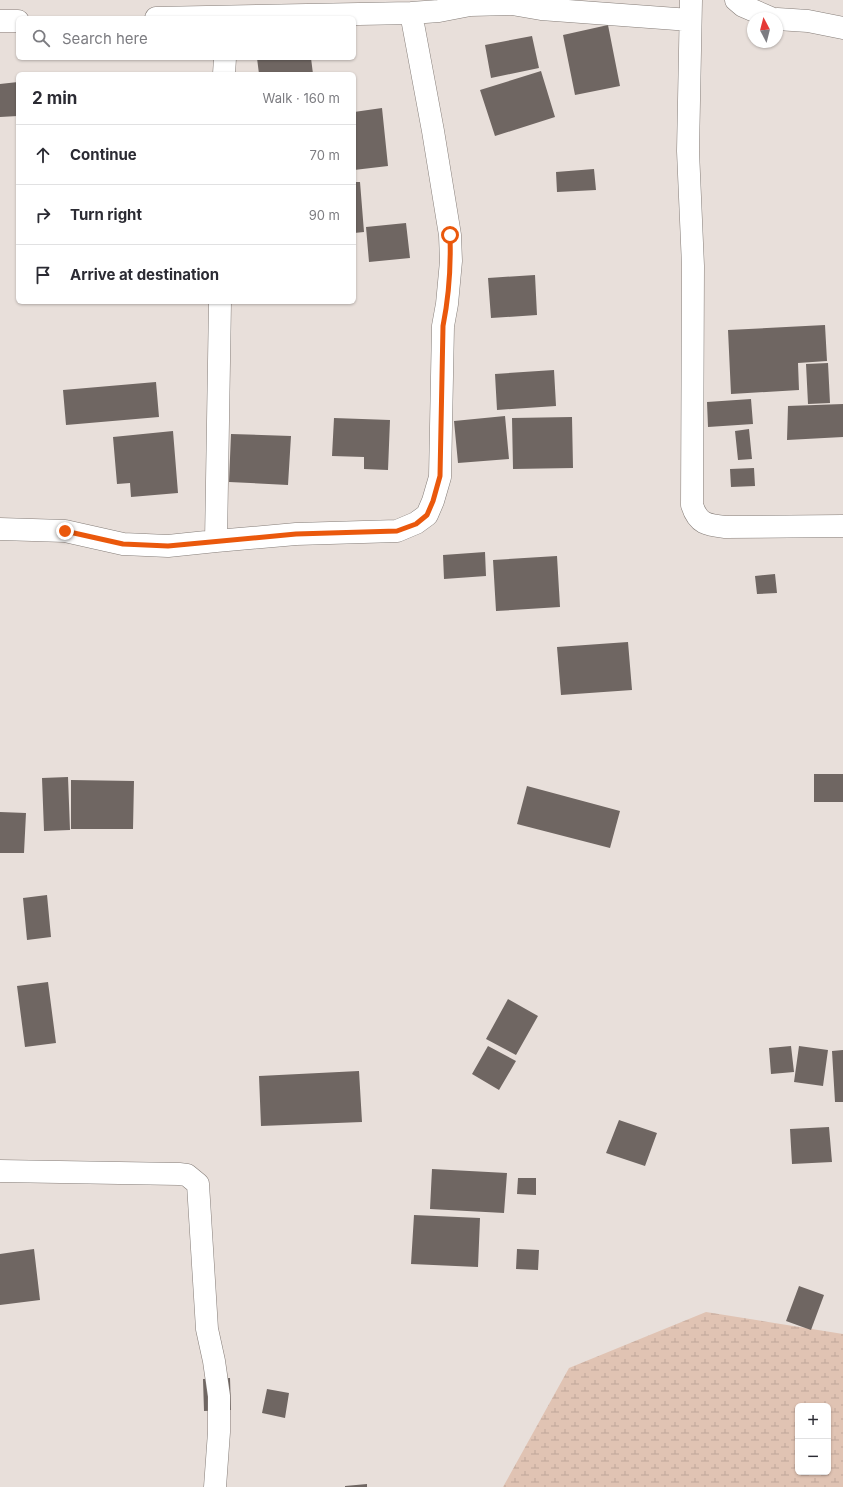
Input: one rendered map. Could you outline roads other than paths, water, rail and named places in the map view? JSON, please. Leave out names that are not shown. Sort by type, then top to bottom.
[{"type":"street","points":[[736,0],[743,6],[757,12]]},
{"type":"street","points":[[272,16],[411,13],[440,11],[470,5],[512,4],[541,9],[691,10],[688,151],[693,266],[692,505],[695,514],[700,521],[711,525],[725,527],[843,526]]},
{"type":"street","points":[[0,529],[65,531],[123,544],[168,546],[296,534],[397,531],[416,524],[427,515],[433,501],[440,476],[443,326],[447,304],[451,261],[450,235],[433,131],[411,13]]},
{"type":"street","points":[[783,19],[808,21],[843,28]]},
{"type":"street","points":[[0,21],[16,21]]},
{"type":"street","points":[[224,72],[225,60]]},
{"type":"street","points":[[216,541],[220,304]]},
{"type":"street","points":[[0,1172],[179,1174],[187,1175],[198,1184],[207,1329],[214,1361],[219,1396],[219,1432],[215,1487]]}]
